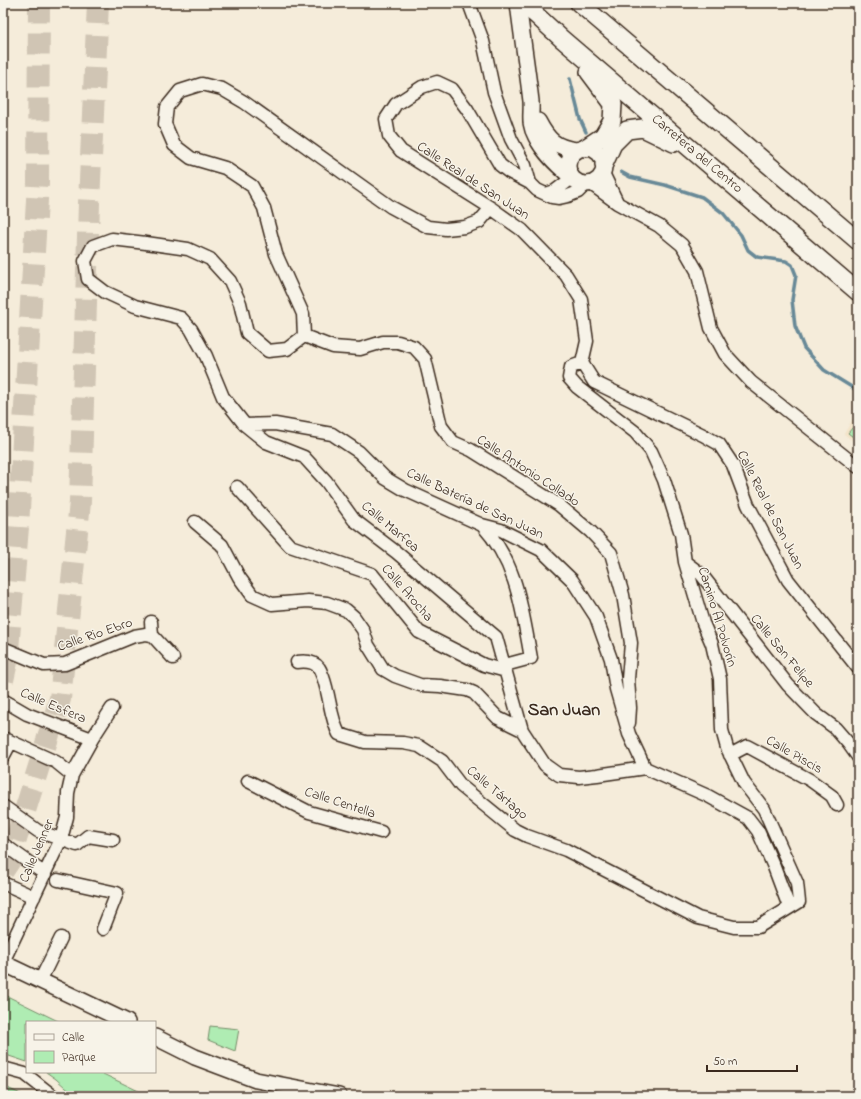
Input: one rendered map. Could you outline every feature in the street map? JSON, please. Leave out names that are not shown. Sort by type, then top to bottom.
[{"type":"main road","name":"Carretera del Centro","points":[[522,3],[562,39],[858,292]]},
{"type":"main road","points":[[579,3],[858,241]]},
{"type":"main road","points":[[562,39],[613,104],[612,121],[602,136],[581,149]]},
{"type":"main road","points":[[604,168],[613,144],[627,130],[643,128],[697,154]]},
{"type":"street","points":[[469,3],[483,41],[494,92],[511,139],[525,165],[530,183]]},
{"type":"street","points":[[518,3],[531,102],[530,122],[536,137],[545,151],[558,166],[579,183],[588,184],[597,181],[604,168]]},
{"type":"street","name":"Calle Real de San Juan","points":[[588,184],[578,192],[568,196],[559,198],[552,197],[537,190],[530,183],[509,172],[500,165],[467,109],[452,89],[437,82],[422,87],[396,104],[386,119],[389,136],[401,151],[491,208],[522,230],[566,275],[581,299],[587,341],[582,363],[594,382],[719,444],[733,465],[748,505],[788,580],[858,668]]},
{"type":"street","points":[[304,336],[303,314],[276,254],[264,208],[252,186],[225,168],[191,158],[174,145],[165,124],[167,107],[180,91],[202,84],[222,89],[244,102],[391,206],[428,227],[446,229],[465,227],[479,222],[491,208]]},
{"type":"street","points":[[531,102],[546,136],[566,149],[594,150],[601,155],[604,168],[617,203]]},
{"type":"street","points":[[571,177],[568,170],[570,156],[581,149]]},
{"type":"street","name":"Calle Real de San Juan","points":[[546,194],[555,191],[571,177]]},
{"type":"street","points":[[588,184],[617,203],[659,226],[682,246],[697,271],[711,328],[725,354],[751,382],[858,467]]},
{"type":"street","name":"Calle Marfea","points":[[304,336],[287,349],[268,350],[247,333],[240,303],[230,281],[210,259],[188,249],[112,239],[93,246],[85,261],[88,279],[105,292],[135,306],[181,318],[191,329],[206,356],[223,398],[245,425],[266,442],[304,457],[326,481],[354,520],[396,552],[496,637],[522,730]]},
{"type":"street","name":"Calle Antonio Collado","points":[[304,336],[333,347],[360,349],[383,342],[398,342],[414,347],[426,359],[441,426],[453,442],[471,450],[559,505],[591,532],[612,553],[623,595],[631,643],[628,679],[630,708],[629,734]]},
{"type":"street","name":"Camino Al Polvorín","points":[[582,363],[571,367],[569,378],[577,388],[635,432],[650,450],[664,480],[678,527],[685,562],[703,623],[712,644],[720,678],[722,730],[730,755],[744,783],[764,809],[797,883],[800,902],[789,907]]},
{"type":"street","name":"Calle Batería de San Juan","points":[[245,425],[275,424],[332,434],[359,452],[385,478],[404,490],[482,525],[501,530],[541,550],[572,580],[596,617],[611,660],[616,689],[629,734],[645,768]]},
{"type":"street","name":"Calle Arocha","points":[[237,487],[290,546],[372,574],[419,632],[484,665],[505,668]]},
{"type":"street","points":[[195,522],[222,545],[252,595],[272,604],[308,601],[328,603],[342,608],[354,617],[363,630],[368,645],[383,668],[395,676],[420,685],[440,686],[467,690],[474,693],[498,718],[522,730],[545,766],[559,775],[579,777],[645,768],[703,793],[748,818],[758,831],[774,867],[789,907]]},
{"type":"street","points":[[482,525],[493,536],[507,562],[517,587],[531,658],[505,668]]},
{"type":"street","name":"Calle San Felipe","points":[[685,562],[701,574],[788,685],[816,714],[835,728],[858,757]]},
{"type":"street","points":[[151,622],[152,635],[172,658]]},
{"type":"street","name":"Calle Rio Ebro","points":[[3,648],[44,665],[65,664],[134,636],[146,634],[152,635]]},
{"type":"street","name":"Calle Tártago","points":[[297,662],[306,661],[319,668],[326,686],[335,726],[339,734],[365,742],[403,743],[419,746],[442,761],[461,786],[515,830],[527,836],[566,850],[698,918],[734,927],[758,927],[789,907]]},
{"type":"street","name":"Calle Esfera","points":[[3,700],[27,714],[92,739]]},
{"type":"street","name":"Calle Jenner","points":[[3,962],[61,840],[67,817],[68,793],[72,775],[92,739],[112,708]]},
{"type":"street","points":[[3,757],[7,740],[56,762],[72,775]]},
{"type":"street","name":"Calle Piscis","points":[[730,755],[748,746],[759,751],[810,780],[832,796],[837,805]]},
{"type":"street","name":"Calle Centella","points":[[248,781],[309,812],[381,832]]},
{"type":"street","points":[[4,808],[38,832],[78,845],[88,836],[113,840]]},
{"type":"street","points":[[3,844],[45,874]]},
{"type":"street","points":[[58,880],[117,893],[103,930]]},
{"type":"street","points":[[3,883],[34,897]]},
{"type":"street","points":[[40,981],[61,938]]},
{"type":"street","points":[[3,962],[125,1021]]},
{"type":"street","points":[[156,1038],[195,1057],[256,1080],[339,1096]]},
{"type":"street","points":[[3,1068],[24,1074],[53,1096]]},
{"type":"shaded area","points":[[858,410],[858,445],[844,434]]},
{"type":"green space","points":[[858,421],[858,441],[848,433]]},
{"type":"green space","points":[[3,994],[58,1021],[26,1021],[26,1062],[3,1054]]},
{"type":"green space","points":[[210,1026],[239,1029],[235,1051],[208,1040]]},
{"type":"green space","points":[[47,1073],[101,1073],[149,1096],[75,1096]]},
{"type":"green space","points":[[3,1086],[25,1096],[3,1096]]},
{"type":"waterway","points":[[570,79],[580,119],[586,132]]},
{"type":"waterway","points":[[621,172],[630,177],[665,185],[702,197],[723,213],[741,235],[748,250],[757,257],[786,261],[792,265],[796,275],[792,300],[795,326],[804,348],[824,370],[858,391]]},
{"type":"tunnel","points":[[3,680],[7,662],[18,527],[38,183],[39,3]]},
{"type":"tunnel","points":[[3,871],[9,862],[60,699],[80,502],[89,203],[98,3]]},
{"type":"district","name":"San Juan","points":[[564,711]]}]
